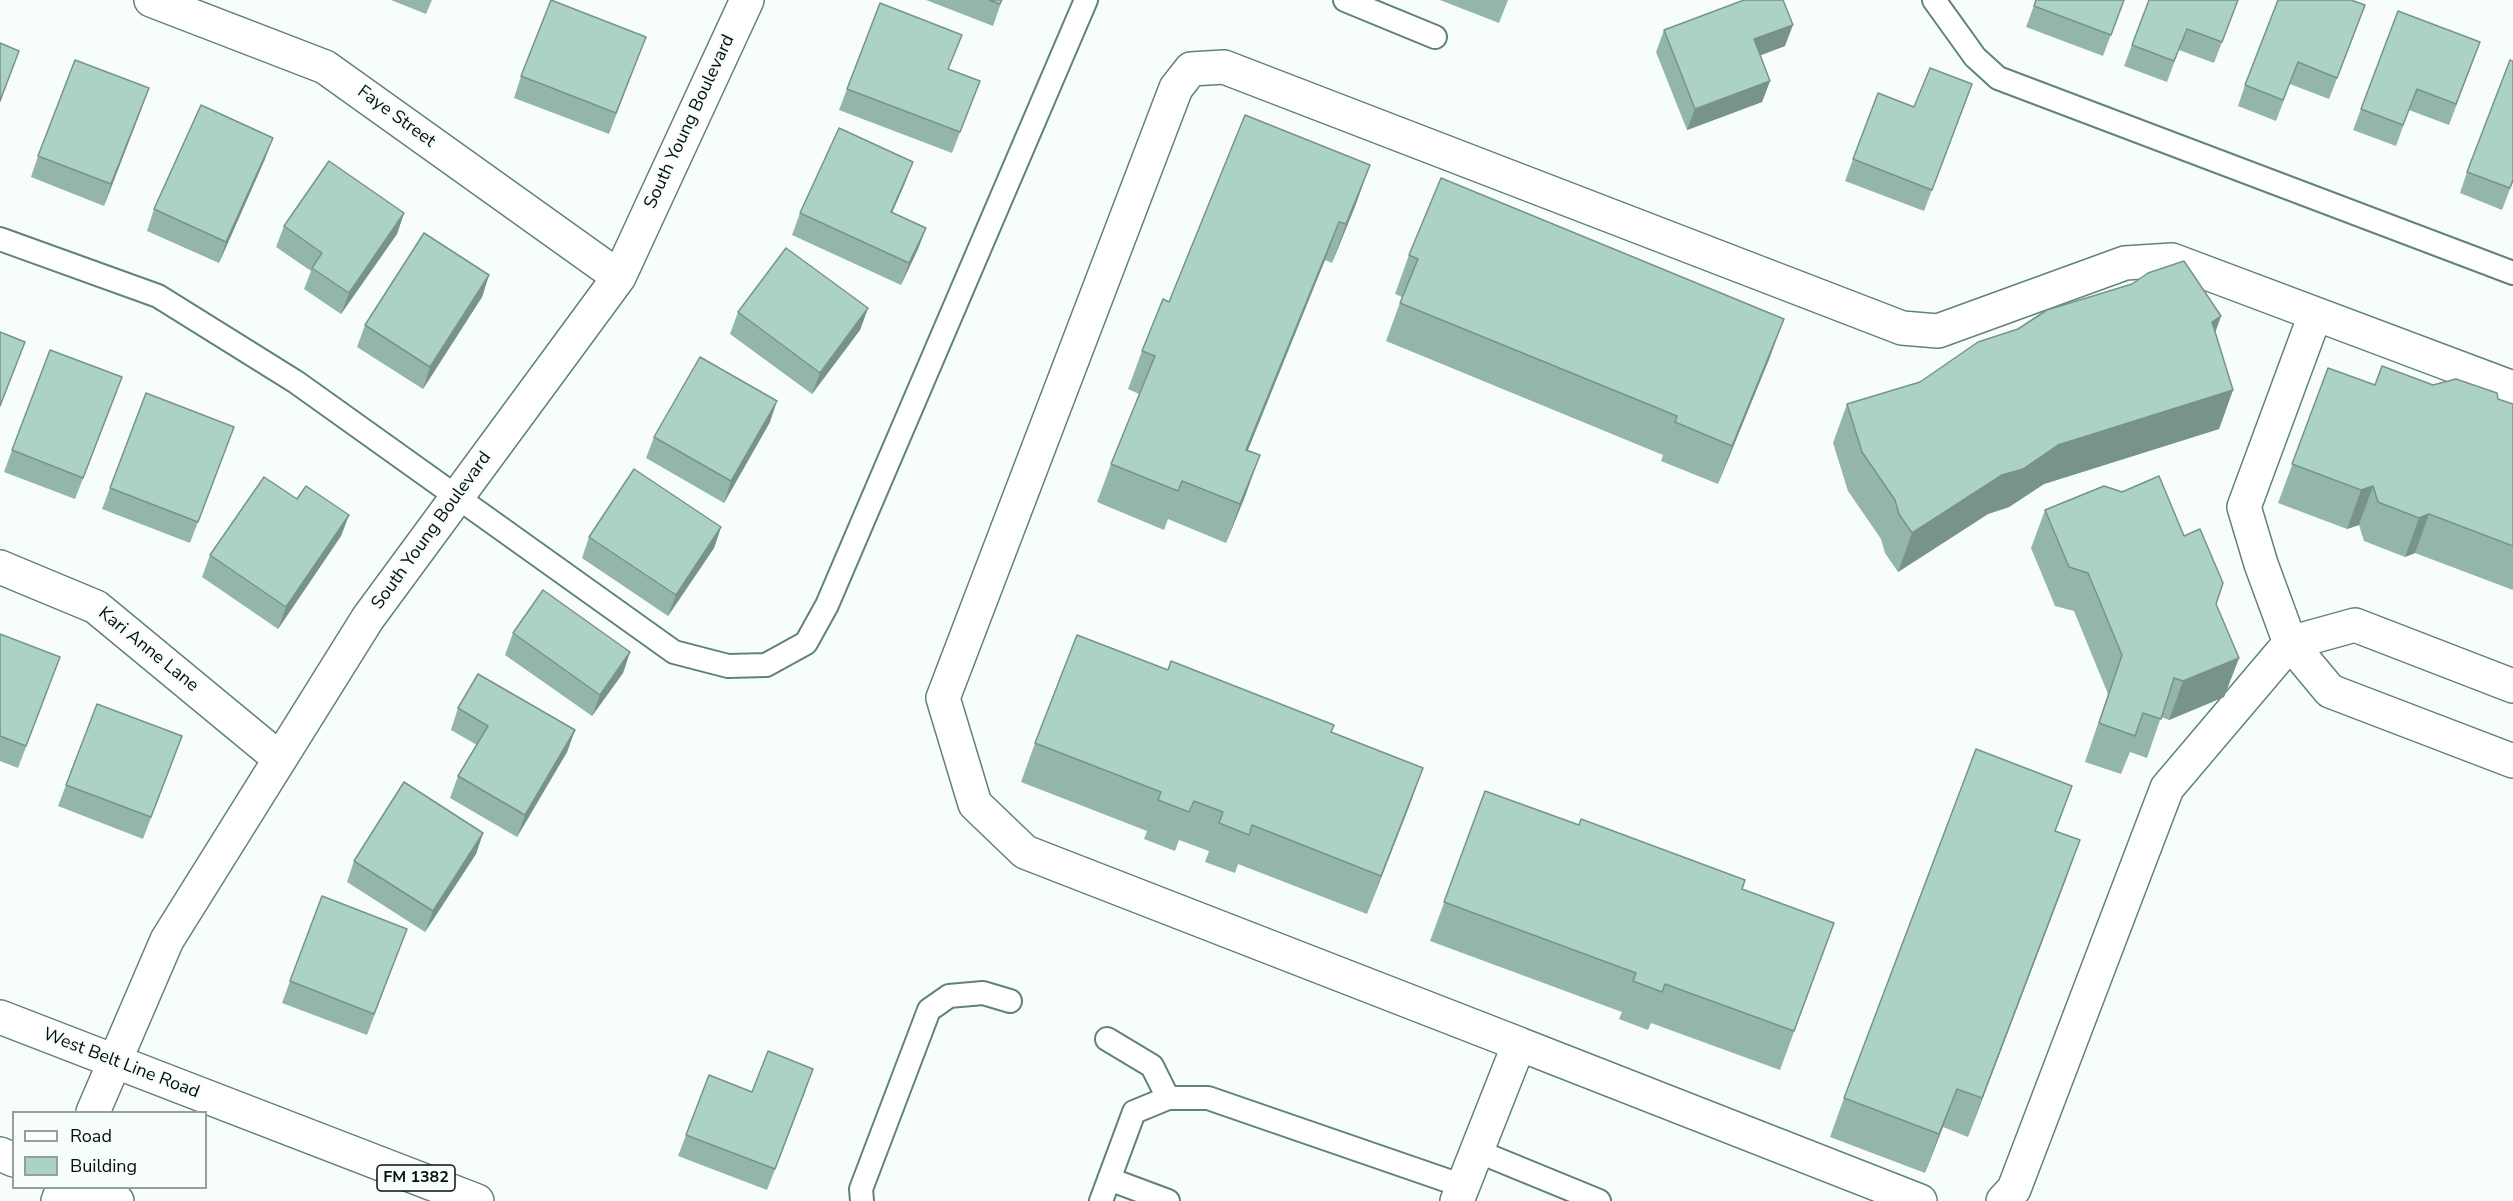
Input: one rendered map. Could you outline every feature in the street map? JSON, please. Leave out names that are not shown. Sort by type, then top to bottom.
[{"type":"street","name":"Faye Street","points":[[151,0],[325,67],[619,277]]},
{"type":"street","name":"South Young Boulevard","points":[[94,1111],[166,940],[368,618],[619,277],[747,0]]},
{"type":"street","points":[[1920,1201],[1025,852],[975,804],[943,698],[1176,88],[1191,69],[1224,67],[1902,328],[1938,331],[2125,263],[2172,260],[2513,388]]},
{"type":"street","points":[[2314,315],[2244,507],[2261,564],[2290,643],[2330,690],[2513,761]]},
{"type":"street","name":"Kari Anne Lane","points":[[0,567],[96,607],[280,759]]},
{"type":"street","points":[[2003,1201],[2014,1189],[2167,788],[2290,643],[2355,625],[2513,686]]},
{"type":"street","name":"West Belt Line Road","points":[[0,1017],[477,1201]]},
{"type":"street","points":[[1460,1194],[1519,1044]]},
{"type":"street","points":[[84,1189],[117,1201]]},
{"type":"lane","points":[[0,239],[158,296],[296,382],[674,652],[728,666],[766,665],[806,643],[827,604],[1086,0]]},
{"type":"lane","points":[[1345,0],[1435,37]]},
{"type":"lane","points":[[1934,0],[1975,57],[1998,78],[2513,273]]},
{"type":"lane","points":[[862,1201],[861,1189],[929,1010],[949,996],[983,993],[1010,1001]]},
{"type":"lane","points":[[1107,1039],[1152,1066],[1168,1098]]},
{"type":"lane","points":[[1101,1201],[1134,1112],[1168,1098],[1208,1098],[1460,1194]]},
{"type":"lane","points":[[1477,1151],[1599,1201]]},
{"type":"lane","points":[[1109,1179],[1168,1201]]},
{"type":"building","points":[[551,0],[646,37],[616,113],[521,76]]},
{"type":"building","points":[[989,0],[1002,0],[1000,4]]},
{"type":"building","points":[[1744,0],[1783,0],[1793,25],[1754,39],[1770,81],[1695,109],[1664,30]]},
{"type":"building","points":[[2036,0],[2124,0],[2111,35],[2034,6]]},
{"type":"building","points":[[2149,0],[2238,0],[2222,42],[2187,29],[2174,61],[2132,45]]},
{"type":"building","points":[[2278,0],[2351,0],[2365,5],[2337,78],[2298,62],[2283,100],[2245,85]]},
{"type":"building","points":[[880,3],[962,35],[948,69],[980,81],[960,132],[847,89]]},
{"type":"building","points":[[2398,11],[2480,42],[2456,104],[2417,89],[2403,125],[2361,109]]},
{"type":"building","points":[[0,43],[19,51],[0,101]]},
{"type":"building","points":[[75,60],[149,88],[111,184],[38,156]]},
{"type":"building","points":[[2510,60],[2513,61],[2513,180],[2510,188],[2467,172]]},
{"type":"building","points":[[1930,68],[1972,84],[1932,190],[1853,159],[1878,93],[1914,107]]},
{"type":"building","points":[[201,105],[273,138],[226,242],[154,209]]},
{"type":"building","points":[[1245,115],[1370,165],[1346,224],[1339,222],[1246,450],[1260,455],[1240,504],[1182,481],[1178,491],[1111,464],[1155,356],[1142,351],[1163,299],[1169,302]]},
{"type":"building","points":[[839,128],[913,162],[891,212],[926,228],[909,263],[800,213]]},
{"type":"building","points":[[329,161],[404,213],[349,293],[312,268],[322,253],[284,226]]},
{"type":"building","points":[[1441,178],[1784,319],[1732,446],[1675,422],[1677,416],[1400,303],[1418,259],[1409,255]]},
{"type":"building","points":[[424,233],[489,275],[430,367],[365,325]]},
{"type":"building","points":[[786,248],[868,308],[820,373],[738,312]]},
{"type":"building","points":[[2184,261],[2221,316],[2212,322],[2233,390],[2058,445],[2023,469],[2002,475],[1912,533],[1899,514],[1895,500],[1862,452],[1847,404],[1920,382],[1978,342],[2018,329],[2047,310],[2132,284],[2148,273]]},
{"type":"building","points":[[0,332],[25,342],[0,406]]},
{"type":"building","points":[[50,350],[122,377],[83,478],[12,450]]},
{"type":"building","points":[[700,357],[777,401],[731,481],[654,437]]},
{"type":"building","points":[[2382,366],[2433,385],[2456,379],[2497,393],[2498,399],[2513,404],[2513,546],[2429,514],[2419,518],[2378,502],[2373,486],[2361,490],[2292,464],[2328,368],[2375,385]]},
{"type":"building","points":[[146,393],[234,427],[198,522],[110,488]]},
{"type":"building","points":[[634,469],[721,527],[676,595],[589,537]]},
{"type":"building","points":[[2159,476],[2184,536],[2200,529],[2223,583],[2216,604],[2239,658],[2183,681],[2174,678],[2161,719],[2143,713],[2135,736],[2099,723],[2122,655],[2088,573],[2069,567],[2045,510],[2104,486],[2122,492]]},
{"type":"building","points":[[264,477],[297,499],[306,486],[349,515],[286,607],[210,555]]},
{"type":"building","points":[[543,590],[630,652],[600,695],[513,633]]},
{"type":"building","points":[[0,634],[60,657],[26,746],[0,736]]},
{"type":"building","points":[[1077,635],[1168,670],[1171,661],[1334,725],[1331,732],[1423,768],[1381,876],[1252,825],[1249,835],[1219,823],[1223,812],[1194,801],[1189,812],[1158,800],[1161,792],[1035,743]]},
{"type":"building","points":[[478,674],[575,730],[525,815],[458,776],[488,726],[458,708]]},
{"type":"building","points":[[97,704],[182,736],[151,817],[66,785]]},
{"type":"building","points":[[1976,749],[2072,786],[2055,831],[2080,840],[1982,1098],[1957,1089],[1939,1134],[1844,1098]]},
{"type":"building","points":[[404,782],[483,833],[433,911],[354,861]]},
{"type":"building","points":[[1485,791],[1579,825],[1581,819],[1745,880],[1742,889],[1834,923],[1794,1031],[1665,984],[1662,992],[1633,981],[1636,973],[1444,902]]},
{"type":"building","points":[[322,896],[407,929],[374,1014],[290,981]]},
{"type":"building","points":[[768,1051],[813,1069],[775,1169],[686,1135],[709,1075],[752,1092]]}]
